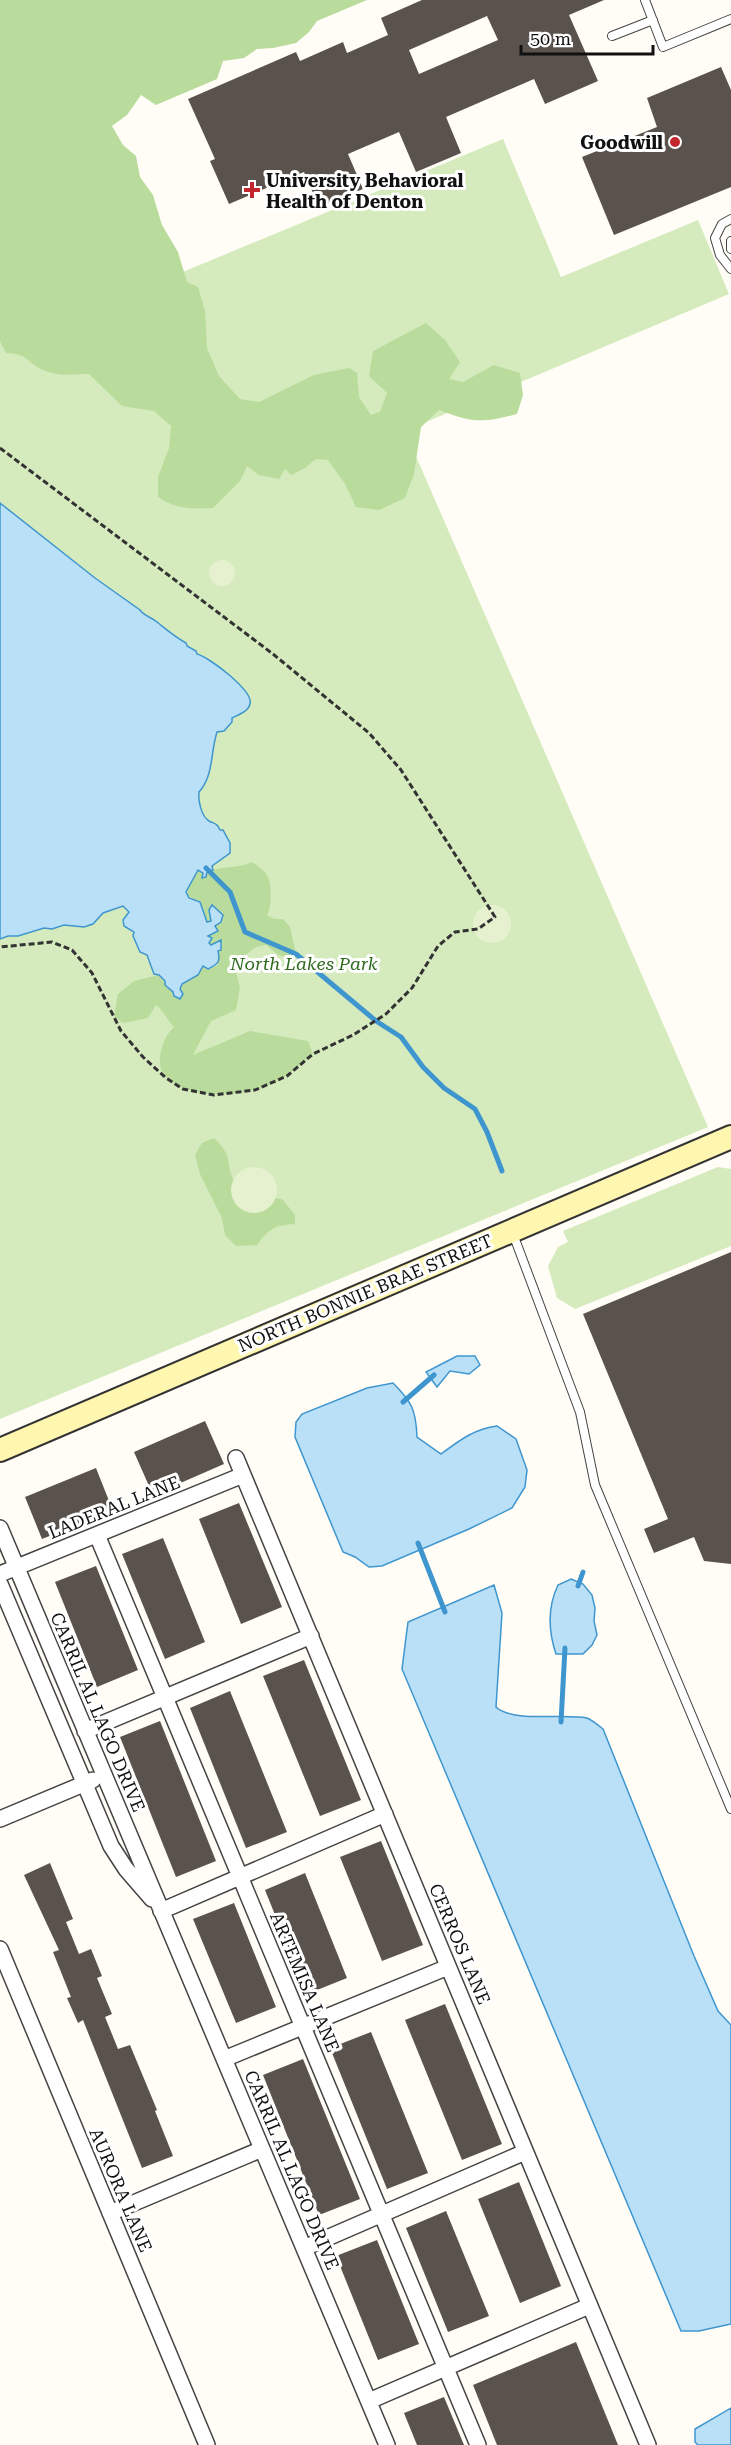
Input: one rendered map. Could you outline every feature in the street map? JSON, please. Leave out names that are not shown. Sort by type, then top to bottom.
[{"type":"main road","name":"NORTH BONNIE BRAE STREET","points":[[0,1450],[731,1137]]},
{"type":"street","name":"CERROS LANE","points":[[236,1458],[648,2445]]},
{"type":"street","name":"LADERAL LANE","points":[[0,1574],[243,1475]]},
{"type":"street","name":"CARRIL AL LAGO DRIVE","points":[[0,1528],[387,2445]]},
{"type":"street","name":"ARTEMISA LANE","points":[[97,1535],[478,2445]]},
{"type":"street","name":"CARRIL AL LAGO DRIVE","points":[[0,1584],[111,1845],[126,1869],[161,1911]]},
{"type":"street","points":[[85,1731],[311,1636]]},
{"type":"street","points":[[0,1820],[104,1775]]},
{"type":"street","points":[[161,1911],[385,1814]]},
{"type":"street","name":"AURORA LANE","points":[[0,1949],[207,2445]]},
{"type":"street","points":[[224,2059],[448,1967]]},
{"type":"street","points":[[110,2212],[262,2149]]},
{"type":"street","points":[[304,2248],[525,2152]]},
{"type":"street","points":[[369,2401],[589,2306]]},
{"type":"lane","points":[[645,0],[663,47],[731,19]]},
{"type":"lane","points":[[612,36],[653,20]]},
{"type":"lane","points":[[731,219],[722,224],[715,237],[720,255],[731,269]]},
{"type":"lane","points":[[731,241],[731,249]]},
{"type":"lane","points":[[512,1231],[580,1412],[595,1485],[731,1809]]},
{"type":"path","points":[[0,448],[273,654],[369,733],[401,770],[495,916],[478,929],[455,932],[438,946],[412,988],[376,1021],[313,1054],[287,1076],[255,1090],[214,1095],[183,1089],[166,1078],[143,1057],[121,1031],[92,973],[72,950],[52,942],[0,946]]},
{"type":"green space","name":"North Lakes Park","points":[[0,0],[89,107],[161,281],[503,139],[561,277],[698,220],[729,294],[405,431],[708,1127],[0,1419]]},
{"type":"green space","points":[[0,0],[367,0],[317,21],[309,32],[296,43],[257,49],[244,58],[223,61],[217,79],[156,105],[141,95],[127,115],[112,126],[123,145],[136,156],[140,177],[153,195],[162,225],[178,252],[187,282],[198,287],[205,311],[207,348],[219,376],[240,399],[259,402],[314,375],[349,368],[357,373],[359,397],[371,415],[380,412],[387,393],[369,376],[373,351],[426,323],[445,340],[460,362],[449,379],[463,382],[494,365],[520,373],[523,395],[517,414],[478,420],[439,410],[421,427],[414,474],[405,498],[379,510],[356,507],[345,484],[328,460],[316,459],[291,475],[285,469],[279,479],[259,475],[247,466],[240,481],[213,508],[184,507],[171,504],[158,497],[158,477],[169,448],[171,426],[154,411],[122,406],[89,374],[54,374],[37,367],[24,357],[6,353],[0,341]]},
{"type":"green space","points":[[222,560],[231,564],[235,573],[231,582],[222,586],[213,582],[209,573],[213,564]]},
{"type":"green space","points":[[252,862],[264,872],[269,880],[271,893],[267,915],[274,919],[283,919],[290,927],[296,954],[289,958],[278,955],[266,945],[256,947],[242,958],[236,972],[240,987],[236,1010],[211,1021],[193,1055],[250,1031],[308,1041],[313,1054],[286,1076],[262,1088],[226,1094],[192,1091],[178,1086],[167,1078],[160,1066],[163,1044],[174,1027],[156,1005],[148,1018],[123,1023],[114,1016],[118,994],[134,981],[158,975],[174,996],[180,998],[183,994],[180,989],[181,984],[192,979],[203,966],[206,969],[217,966],[218,941],[212,945],[209,943],[212,939],[208,936],[217,932],[215,926],[222,920],[223,915],[211,905],[211,921],[207,921],[200,902],[188,896],[187,887],[198,870],[203,873],[202,877],[213,870]]},
{"type":"green space","points":[[492,905],[506,910],[511,924],[506,938],[492,943],[478,938],[473,924],[478,910]]},
{"type":"green space","points":[[214,1138],[227,1155],[235,1183],[272,1198],[282,1199],[295,1215],[295,1224],[282,1225],[273,1229],[257,1245],[236,1246],[225,1235],[222,1218],[200,1174],[195,1155],[202,1143]]},
{"type":"green space","points":[[259,1167],[271,1173],[276,1181],[276,1199],[271,1207],[263,1212],[249,1213],[237,1207],[232,1199],[231,1185],[237,1173],[245,1168]]},
{"type":"green space","points":[[718,1167],[731,1169],[731,1246],[575,1309],[557,1298],[548,1266],[558,1247],[568,1242],[563,1231]]},
{"type":"water","points":[[0,503],[95,578],[186,643],[197,654],[220,668],[238,683],[249,698],[250,704],[247,709],[232,718],[232,722],[224,731],[217,732],[207,779],[199,792],[202,812],[209,821],[223,830],[230,843],[230,853],[212,866],[213,870],[207,872],[206,877],[202,878],[203,873],[198,870],[186,892],[189,898],[200,902],[207,922],[211,921],[209,910],[212,905],[223,915],[221,922],[215,926],[218,931],[208,936],[212,938],[209,943],[211,945],[221,940],[221,950],[218,951],[219,961],[208,969],[203,966],[198,975],[182,984],[180,989],[183,994],[180,999],[174,996],[159,975],[154,974],[147,955],[140,952],[133,936],[134,932],[124,926],[123,920],[129,912],[123,906],[103,913],[93,924],[84,927],[64,925],[0,939]]},
{"type":"water","points":[[457,1356],[475,1356],[480,1365],[469,1374],[450,1371],[437,1387],[426,1372]]},
{"type":"water","points":[[393,1383],[412,1407],[416,1420],[417,1437],[441,1454],[468,1436],[489,1427],[497,1426],[516,1439],[527,1470],[525,1487],[512,1508],[382,1566],[369,1567],[343,1552],[295,1437],[296,1422],[302,1414],[367,1388]]},
{"type":"water","points":[[571,1579],[583,1584],[592,1595],[597,1635],[592,1645],[583,1654],[556,1654],[551,1636],[550,1611],[558,1585]]},
{"type":"water","points":[[494,1585],[502,1613],[496,1707],[514,1715],[587,1718],[603,1729],[694,1956],[718,2011],[731,2025],[731,2324],[699,2331],[681,2331],[402,1669],[408,1622]]},
{"type":"water","points":[[731,2408],[731,2445],[698,2445],[695,2442],[695,2429]]},
{"type":"building","points":[[422,0],[604,0],[569,15],[598,81],[545,104],[534,79],[446,117],[461,153],[416,172],[399,132],[348,154],[363,189],[319,207],[304,172],[229,204],[210,161],[215,159],[188,99],[296,52],[300,61],[343,42],[347,53],[388,35],[381,18]],"holes":[[[487,16],[498,40],[419,74],[409,50]]]},
{"type":"building","name":"Goodwill","points":[[721,67],[731,90],[731,187],[614,235],[582,157],[657,127],[647,98]]},
{"type":"building","points":[[731,1252],[731,1564],[704,1561],[694,1537],[654,1553],[644,1529],[668,1519],[583,1314]]},
{"type":"building","points":[[205,1421],[224,1464],[153,1495],[134,1452]]},
{"type":"building","points":[[96,1468],[113,1511],[42,1539],[25,1497]]},
{"type":"building","points":[[239,1503],[282,1607],[241,1624],[199,1519]]},
{"type":"building","points":[[163,1538],[205,1642],[165,1659],[122,1554]]},
{"type":"building","points":[[96,1566],[138,1670],[97,1687],[55,1582]]},
{"type":"building","points":[[304,1660],[361,1800],[320,1816],[263,1676]]},
{"type":"building","points":[[230,1691],[287,1832],[246,1848],[190,1708]]},
{"type":"building","points":[[160,1721],[216,1861],[176,1877],[120,1737]]},
{"type":"building","points":[[381,1841],[423,1945],[382,1961],[340,1857]]},
{"type":"building","points":[[50,1863],[73,1919],[66,1922],[79,1954],[91,1949],[102,1976],[97,1978],[112,2014],[105,2017],[118,2049],[130,2045],[173,2156],[142,2168],[83,2020],[78,2023],[67,1998],[71,1997],[53,1952],[59,1950],[24,1875]]},
{"type":"building","points":[[305,1873],[347,1978],[307,1994],[265,1890]]},
{"type":"building","points":[[234,1903],[276,2007],[236,2023],[193,1919]]},
{"type":"building","points":[[445,2004],[502,2144],[462,2160],[405,2020]]},
{"type":"building","points":[[371,2032],[428,2173],[387,2189],[330,2048]]},
{"type":"building","points":[[303,2059],[360,2199],[319,2215],[263,2075]]},
{"type":"building","points":[[519,2182],[561,2286],[520,2303],[478,2199]]},
{"type":"building","points":[[446,2211],[489,2316],[448,2332],[406,2228]]},
{"type":"building","points":[[377,2240],[419,2344],[378,2360],[336,2256]]},
{"type":"building","points":[[576,2342],[618,2445],[497,2445],[473,2385]]},
{"type":"building","points":[[444,2397],[464,2445],[417,2445],[404,2413]]},
{"type":"waterway","points":[[206,868],[230,892],[245,932],[296,954],[376,1021],[401,1037],[423,1067],[444,1088],[475,1109],[487,1132],[502,1171]]},
{"type":"waterway","points":[[403,1402],[434,1375]]},
{"type":"waterway","points":[[418,1543],[445,1612]]},
{"type":"waterway","points":[[578,1586],[583,1572]]},
{"type":"waterway","points":[[561,1722],[565,1648]]},
{"type":"place","name":"Goodwill","points":[[675,142]]},
{"type":"place","name":"University Behavioral Health of Denton","points":[[252,190]]}]
